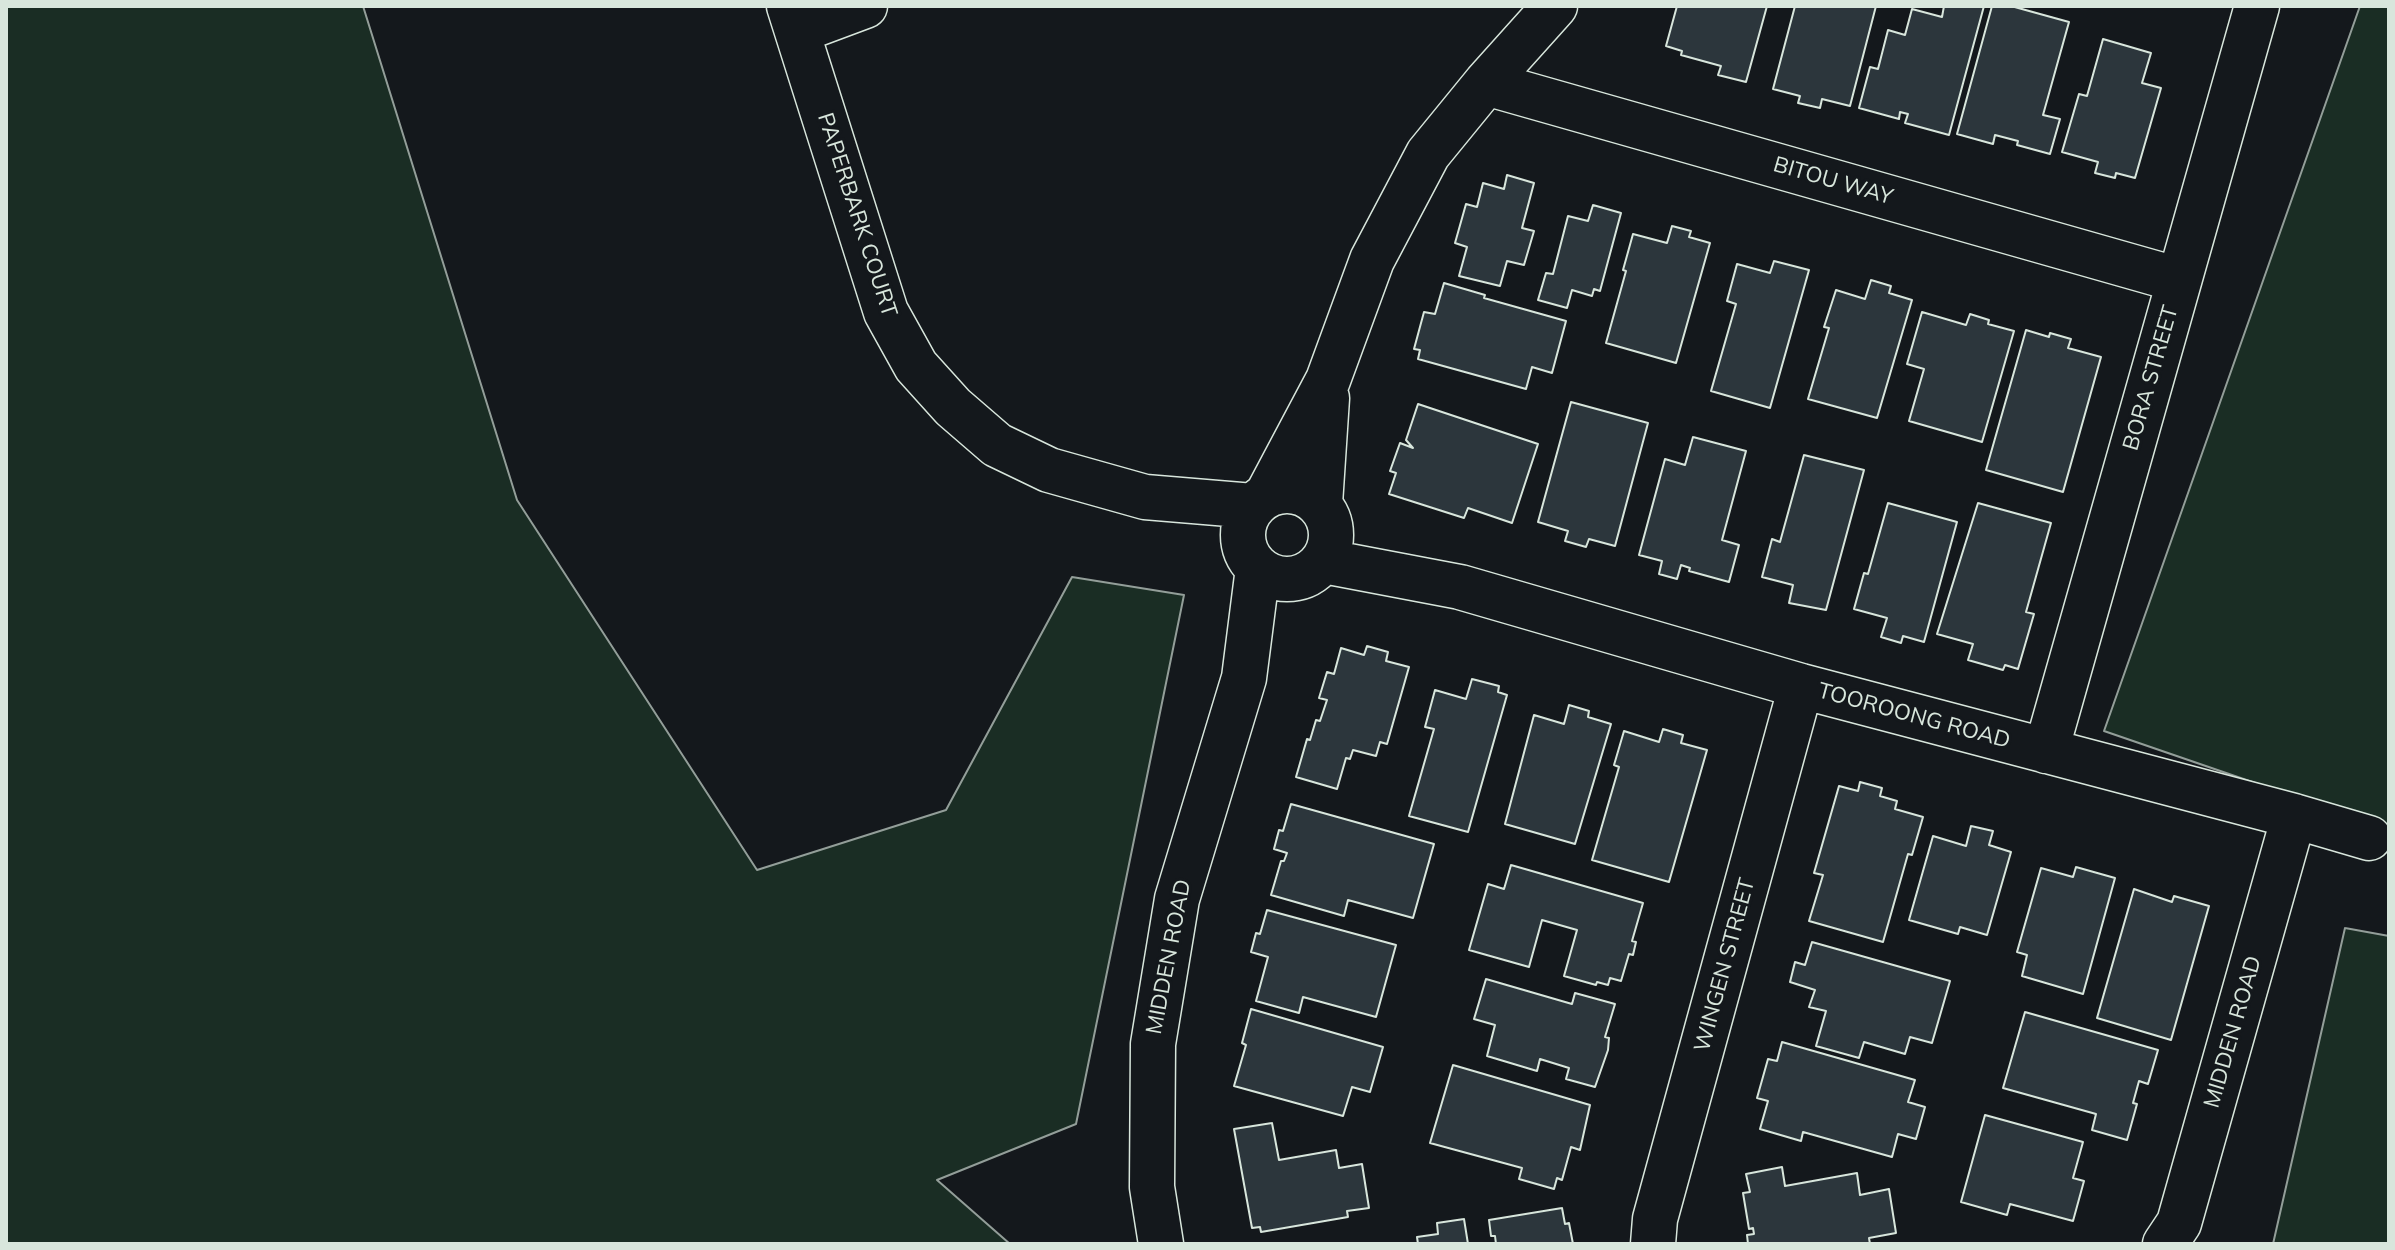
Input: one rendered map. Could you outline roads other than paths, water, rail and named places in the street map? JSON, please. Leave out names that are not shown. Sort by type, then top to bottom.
[{"type":"street","name":"PAPERBARK COURT","points":[[865,6],[793,19],[886,312],[916,366],[953,407],[997,445],[1049,470],[1145,497],[1260,501]]},
{"type":"street","points":[[1328,380],[1320,541],[1291,580],[1272,577],[1253,561],[1243,538],[1245,522],[1328,380],[1372,260],[1428,154],[1555,6]]},
{"type":"street","name":"BORA STREET","points":[[2046,751],[2257,6]]},
{"type":"street","name":"BITOU WAY","points":[[1486,83],[2179,280]]},
{"type":"street","points":[[1260,501],[1284,491],[1301,493],[1320,541]]},
{"type":"street","name":"PAPERBARK COURT","points":[[1145,497],[1253,561]]},
{"type":"street","name":"TOOROONG ROAD","points":[[1320,541],[1460,587],[1801,686],[2369,838]]},
{"type":"street","name":"MIDDEN ROAD","points":[[1161,1244],[1152,1187],[1153,1044],[1177,899],[1244,678],[1320,541]]},
{"type":"street","name":"MIDDEN ROAD","points":[[1244,678],[1253,561]]},
{"type":"street","name":"WINGEN STREET","points":[[1653,1244],[1655,1219],[1801,686]]},
{"type":"street","name":"MIDDEN ROAD","points":[[2165,1244],[2179,1223],[2294,816]]}]
